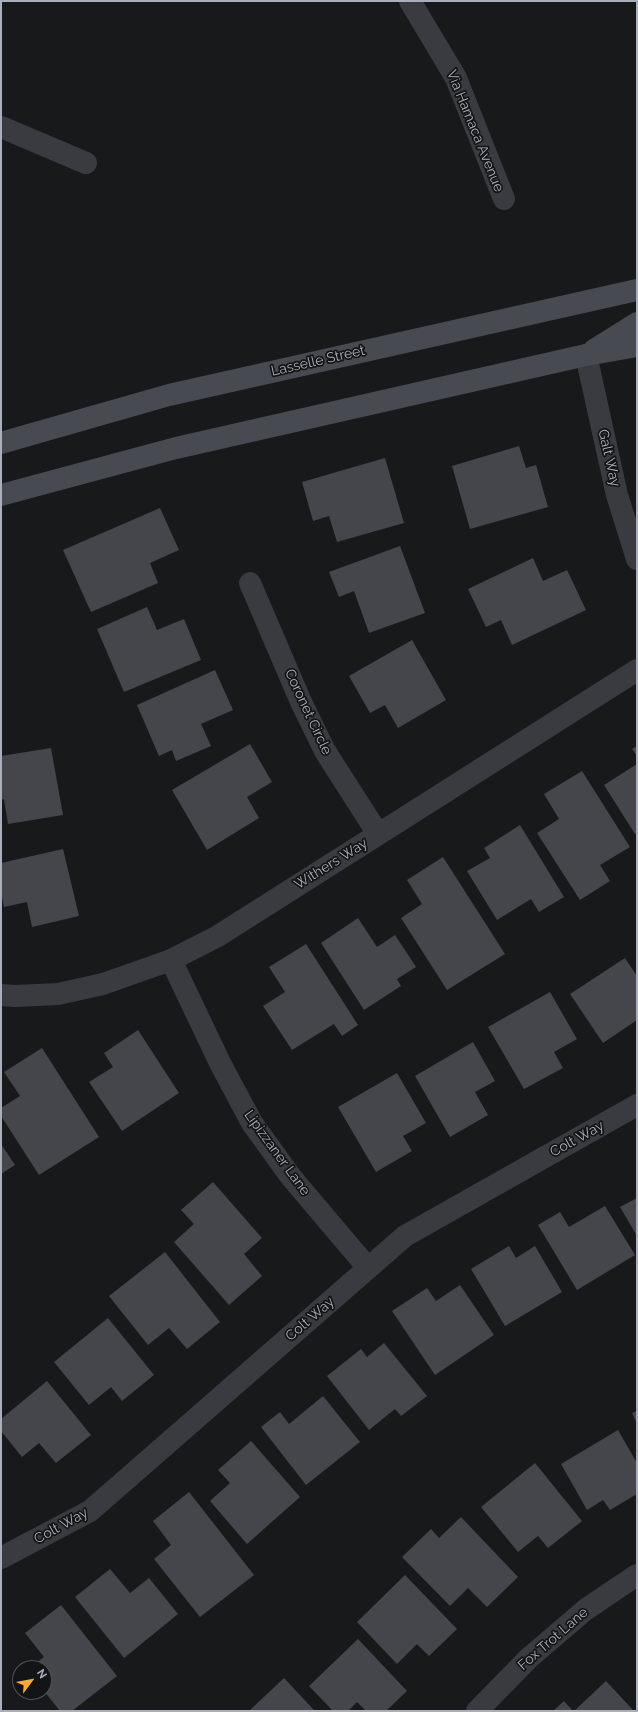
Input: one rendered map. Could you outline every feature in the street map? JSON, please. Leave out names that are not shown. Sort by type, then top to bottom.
[{"type":"main road","name":"Lasselle Street","points":[[1,443],[168,395],[637,290]]},
{"type":"main road","points":[[586,355],[637,323]]},
{"type":"main road","points":[[1,495],[176,448],[586,355],[637,346]]},
{"type":"street","name":"Via Hamaca Avenue","points":[[410,1],[456,78],[504,199]]},
{"type":"street","points":[[1,127],[86,163]]},
{"type":"street","name":"Galt Way","points":[[586,355],[617,495],[637,559]]},
{"type":"street","name":"Coronet Circle","points":[[250,583],[301,702],[325,751],[378,834]]},
{"type":"street","name":"Withers Way","points":[[1,995],[16,996],[58,994],[103,984],[171,960],[218,936],[637,670]]},
{"type":"street","name":"Lipizzaner Lane","points":[[171,960],[220,1063],[252,1123],[291,1177],[368,1268]]},
{"type":"street","name":"Colt Way","points":[[1,1558],[90,1511],[405,1236],[637,1105]]},
{"type":"street","name":"Fox Trot Lane","points":[[477,1711],[529,1658],[585,1610],[637,1575]]},
{"type":"building","points":[[519,446],[526,468],[536,465],[548,507],[470,529],[452,466]]},
{"type":"building","points":[[385,458],[404,523],[337,542],[329,516],[313,521],[302,482]]},
{"type":"building","points":[[160,508],[179,550],[150,563],[158,583],[91,612],[63,550]]},
{"type":"building","points":[[400,546],[425,613],[369,633],[354,591],[339,597],[329,572]]},
{"type":"building","points":[[533,558],[543,581],[567,570],[586,610],[512,645],[501,620],[486,627],[468,589]]},
{"type":"building","points":[[147,607],[157,630],[184,619],[201,660],[124,692],[97,629]]},
{"type":"building","points":[[412,640],[446,700],[398,728],[385,705],[370,713],[349,676]]},
{"type":"building","points":[[215,670],[233,710],[201,724],[211,746],[176,761],[172,750],[159,756],[137,705]]},
{"type":"building","points":[[250,744],[272,782],[247,797],[259,818],[207,850],[172,790]]},
{"type":"building","points":[[637,746],[637,756],[632,749]]},
{"type":"building","points":[[51,748],[63,815],[8,824],[4,799],[1,800],[1,756]]},
{"type":"building","points":[[637,764],[637,833],[635,834],[604,785]]},
{"type":"building","points":[[582,771],[630,847],[600,865],[610,881],[580,900],[537,833],[559,819],[544,794]]},
{"type":"building","points":[[520,825],[564,897],[539,912],[531,899],[497,920],[467,871],[490,858],[484,848]]},
{"type":"building","points":[[63,849],[79,916],[32,927],[27,902],[4,907],[1,892],[1,863]]},
{"type":"building","points":[[443,857],[505,954],[447,990],[401,918],[422,904],[407,880]]},
{"type":"building","points":[[358,918],[377,947],[395,935],[416,967],[397,979],[401,986],[364,1010],[321,943]]},
{"type":"building","points":[[306,944],[358,1025],[342,1036],[334,1024],[292,1050],[263,1006],[285,992],[269,967]]},
{"type":"building","points":[[625,958],[637,976],[637,1020],[603,1043],[570,994]]},
{"type":"building","points":[[550,992],[577,1039],[554,1052],[563,1068],[524,1089],[488,1027]]},
{"type":"building","points":[[138,1030],[179,1093],[122,1131],[89,1082],[113,1067],[104,1053]]},
{"type":"building","points":[[473,1042],[495,1081],[475,1092],[488,1115],[450,1137],[415,1076]]},
{"type":"building","points":[[42,1048],[99,1137],[39,1175],[1,1116],[1,1108],[20,1096],[4,1072]]},
{"type":"building","points":[[397,1073],[426,1123],[403,1136],[412,1151],[376,1172],[338,1107]]},
{"type":"building","points":[[1,1144],[15,1165],[1,1174]]},
{"type":"building","points":[[213,1182],[262,1238],[244,1254],[262,1276],[229,1305],[174,1242],[194,1224],[181,1210]]},
{"type":"building","points":[[637,1198],[637,1236],[620,1207]]},
{"type":"building","points":[[605,1206],[635,1255],[577,1290],[538,1225],[560,1212],[569,1227]]},
{"type":"building","points":[[509,1246],[516,1258],[535,1246],[562,1292],[505,1326],[471,1269]]},
{"type":"building","points":[[165,1252],[220,1322],[187,1349],[169,1328],[148,1345],[109,1296]]},
{"type":"building","points":[[460,1285],[494,1335],[435,1375],[392,1311],[427,1288],[436,1301]]},
{"type":"building","points":[[108,1318],[154,1375],[122,1401],[111,1387],[89,1405],[54,1362]]},
{"type":"building","points":[[384,1343],[427,1396],[401,1416],[395,1409],[369,1430],[327,1376],[361,1349],[367,1357]]},
{"type":"building","points":[[47,1381],[91,1435],[56,1463],[39,1443],[22,1457],[1,1431],[1,1419]]},
{"type":"building","points":[[323,1396],[360,1442],[306,1485],[261,1427],[280,1412],[289,1424]]},
{"type":"building","points":[[637,1411],[637,1424],[632,1413]]},
{"type":"building","points":[[618,1430],[637,1463],[637,1494],[610,1510],[603,1500],[587,1510],[561,1464]]},
{"type":"building","points":[[251,1441],[300,1497],[247,1544],[210,1501],[230,1483],[218,1470]]},
{"type":"building","points":[[535,1463],[582,1521],[548,1548],[538,1536],[518,1552],[481,1507]]},
{"type":"building","points":[[189,1492],[254,1575],[200,1617],[154,1559],[171,1545],[153,1521]]},
{"type":"building","points":[[461,1517],[518,1577],[487,1607],[468,1588],[450,1606],[402,1557],[431,1529],[439,1538]]},
{"type":"building","points":[[110,1569],[130,1593],[149,1578],[178,1614],[124,1658],[75,1597]]},
{"type":"building","points":[[405,1575],[457,1629],[429,1656],[417,1644],[397,1664],[357,1622]]},
{"type":"building","points":[[61,1605],[117,1676],[72,1711],[60,1711],[51,1700],[52,1660],[40,1660],[44,1657],[25,1633]]},
{"type":"building","points":[[358,1639],[407,1691],[386,1711],[366,1711],[357,1702],[348,1711],[333,1711],[309,1686]]},
{"type":"building","points":[[284,1678],[315,1711],[249,1711]]},
{"type":"building","points":[[606,1681],[634,1711],[574,1711]]},
{"type":"building","points":[[564,1701],[573,1711],[553,1711]]}]
